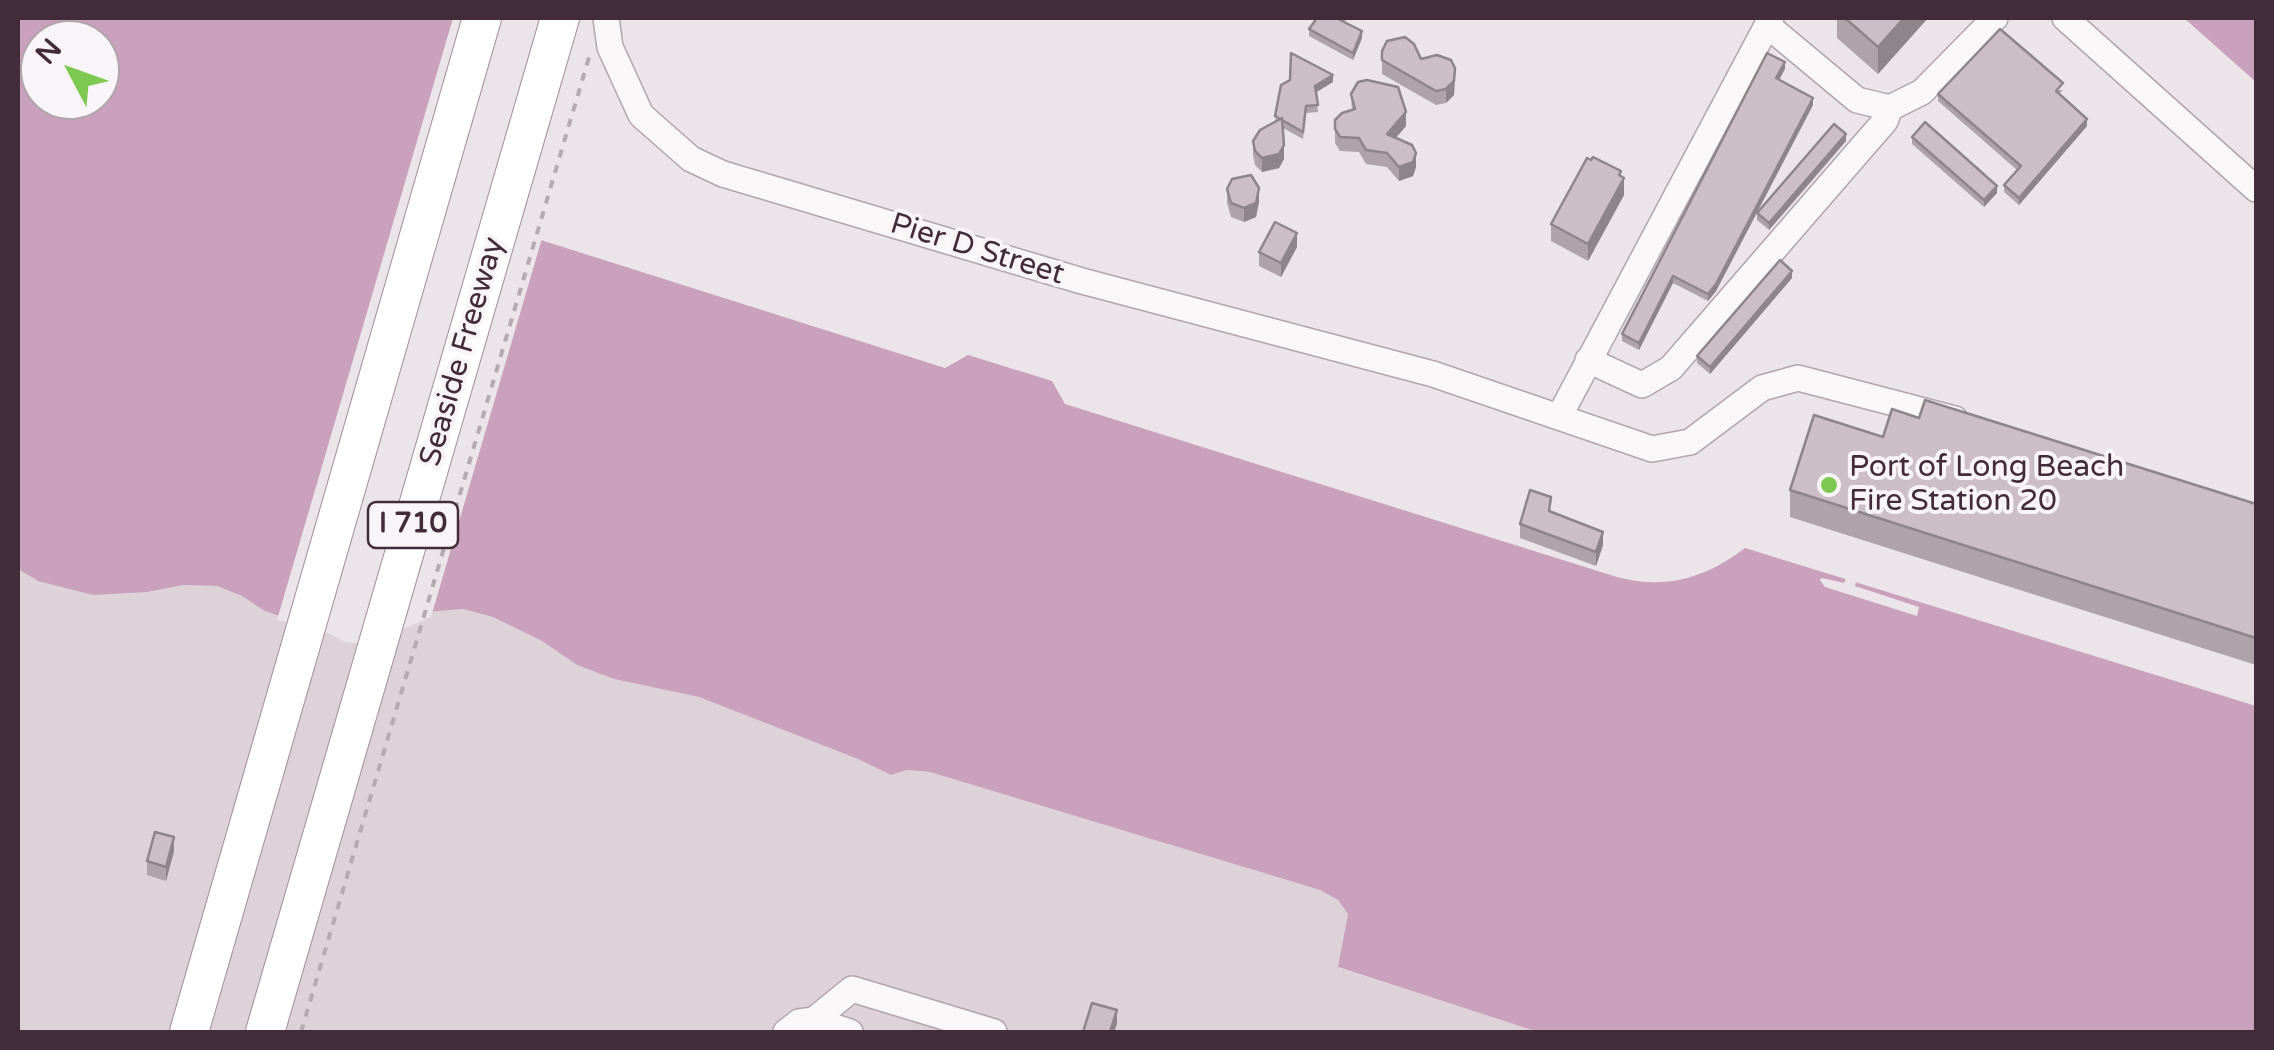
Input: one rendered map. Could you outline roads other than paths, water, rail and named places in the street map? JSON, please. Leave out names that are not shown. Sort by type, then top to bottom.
[{"type":"highway","name":"I 710","points":[[188,1032],[482,18]]},
{"type":"highway","name":"Seaside Freeway","points":[[265,1032],[560,18]]},
{"type":"street","points":[[1559,417],[1769,21],[1857,100],[1890,108],[1922,92],[1994,18]]},
{"type":"street","points":[[2065,18],[2256,189]]},
{"type":"street","name":"Pier D Street","points":[[600,27],[641,115],[691,159],[723,174],[1082,281],[1433,374],[1652,449],[1690,442],[1762,388],[1798,378],[1981,426]]},
{"type":"street","points":[[1588,360],[1642,385],[1672,368],[1886,121],[1890,108]]},
{"type":"street","points":[[814,1020],[852,989],[994,1032]]},
{"type":"street","points":[[786,1032],[799,1022],[814,1020],[850,1032]]},
{"type":"place","name":"Port of Long Beach Fire Station 20","points":[[1829,485]]}]
